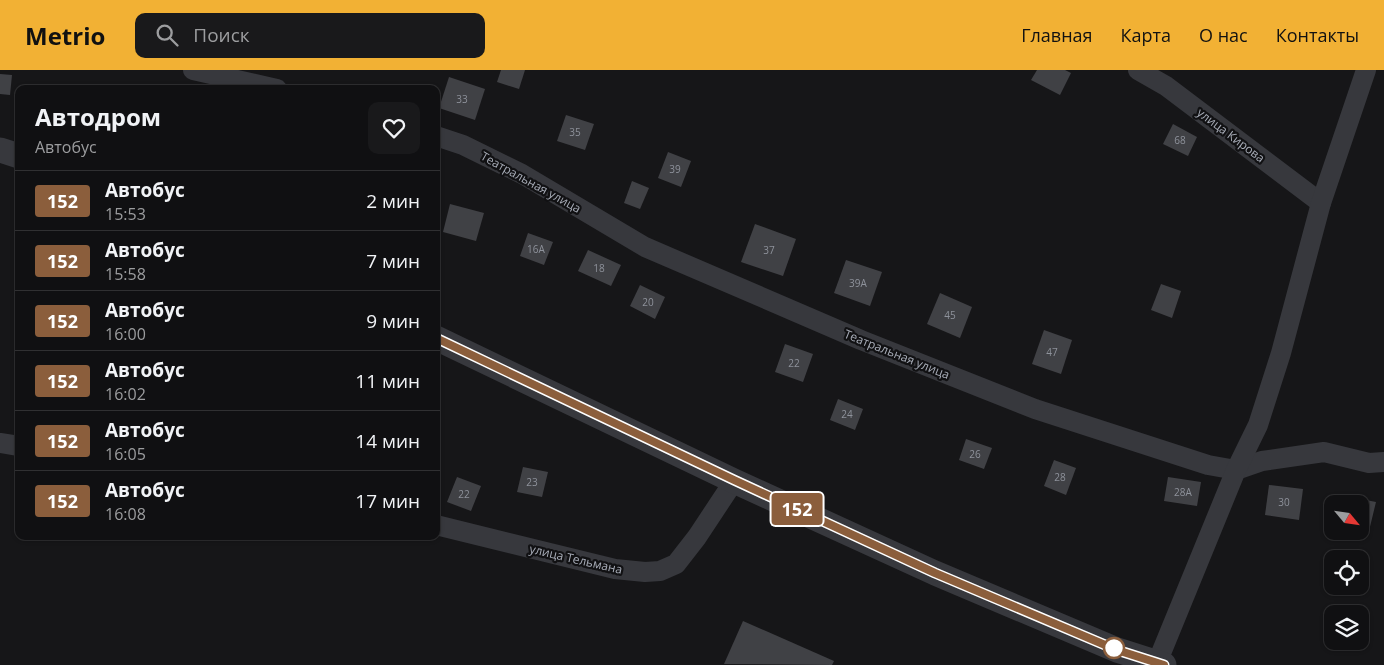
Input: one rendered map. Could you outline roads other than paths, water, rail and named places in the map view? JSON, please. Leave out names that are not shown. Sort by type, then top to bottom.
[{"type":"street","points":[[193,70],[259,85]]},
{"type":"street","name":"улица Кирова","points":[[1138,70],[1166,86],[1321,203]]},
{"type":"street","points":[[440,340],[935,573],[1117,650],[1161,664],[1236,470],[1258,426],[1280,354],[1321,203],[1366,70]]},
{"type":"street","name":"Театральная улица","points":[[440,137],[462,145],[522,174],[645,247],[860,340],[1035,409],[1208,465],[1236,470]]},
{"type":"street","points":[[0,150],[15,155]]},
{"type":"street","points":[[0,443],[15,445]]},
{"type":"street","points":[[1236,470],[1262,460],[1324,452],[1369,463],[1384,462]]},
{"type":"street","name":"улица Тельмана","points":[[440,526],[615,569],[645,572],[660,571],[676,564],[697,537],[734,480]]}]
